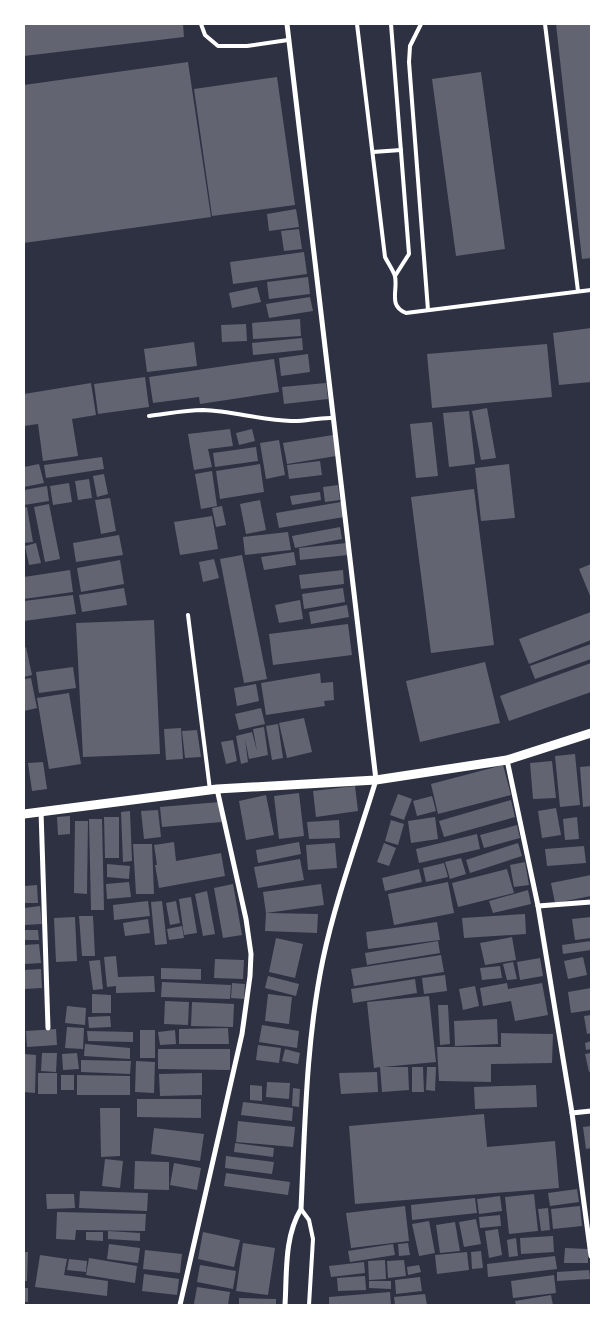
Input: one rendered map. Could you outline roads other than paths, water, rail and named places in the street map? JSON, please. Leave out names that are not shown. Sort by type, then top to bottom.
[{"type":"street","points":[[284,1305],[290,1234],[294,1221],[301,1209],[307,1077],[323,959],[376,780],[286,24]]},
{"type":"street","points":[[24,814],[214,790],[376,780],[507,760],[591,733]]},
{"type":"street","points":[[507,760],[538,906],[572,1113],[591,1256]]},
{"type":"street","points":[[180,1305],[242,1034],[250,976],[251,954],[246,919],[214,790]]},
{"type":"street","points":[[41,811],[48,1028]]},
{"type":"street","points":[[538,906],[591,902]]},
{"type":"street","points":[[572,1113],[591,1111]]},
{"type":"lane","points":[[201,24],[205,35],[218,46],[248,46],[288,40]]},
{"type":"lane","points":[[357,24],[385,258],[395,276],[396,305],[399,310],[406,313],[591,290]]},
{"type":"lane","points":[[390,24],[409,254],[395,276]]},
{"type":"lane","points":[[421,24],[410,46],[409,62],[428,310]]},
{"type":"lane","points":[[545,24],[578,291]]},
{"type":"lane","points":[[372,152],[401,150]]},
{"type":"lane","points":[[149,416],[202,410],[298,422],[333,418]]},
{"type":"lane","points":[[188,615],[214,790]]},
{"type":"lane","points":[[301,1209],[309,1220],[313,1239],[309,1305]]}]
